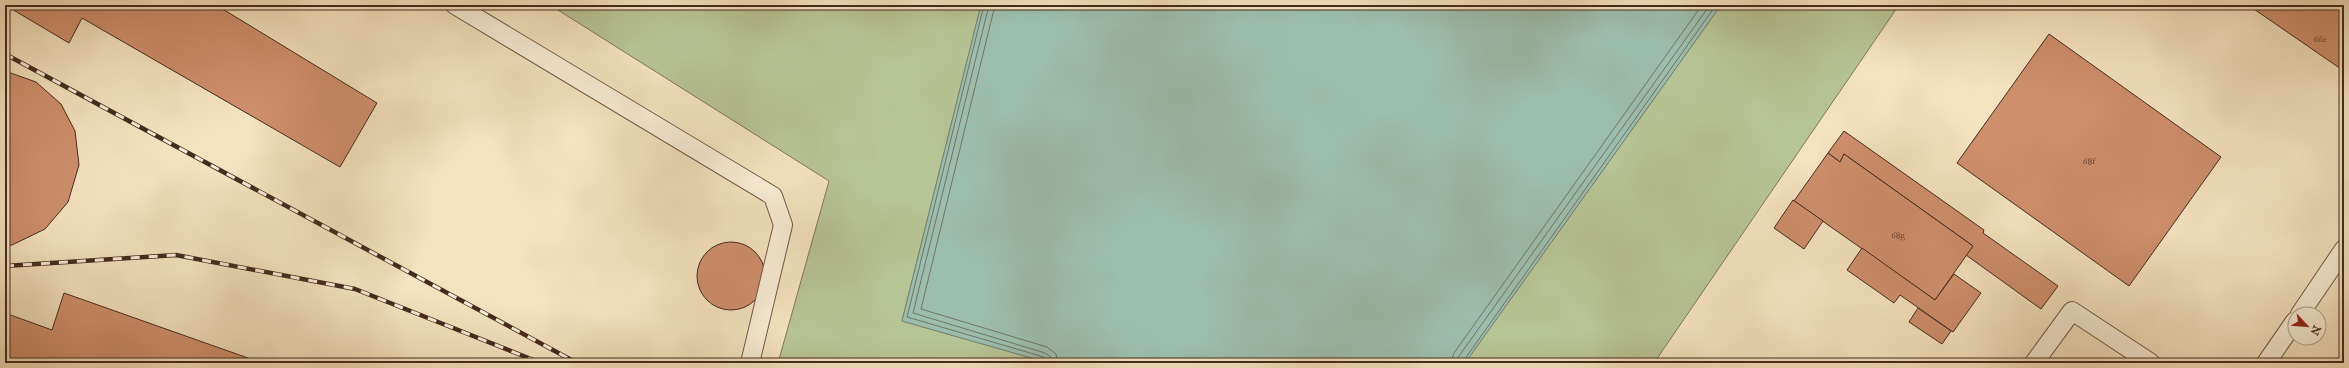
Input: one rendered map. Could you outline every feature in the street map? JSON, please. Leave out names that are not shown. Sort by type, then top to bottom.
[{"type":"lane","points":[[455,5],[773,196],[783,225],[750,363]]},
{"type":"lane","points":[[2305,306],[2344,249]]},
{"type":"lane","points":[[2034,363],[2072,311],[2151,363]]},
{"type":"lane","points":[[2266,363],[2287,333]]},
{"type":"green space","points":[[550,5],[981,5],[902,321],[1049,363],[778,363],[829,181]]},
{"type":"green space","points":[[1721,5],[1899,5],[1654,363],[1465,363]]},
{"type":"water","points":[[981,5],[1721,5],[1465,363],[1049,363],[902,321]]},
{"type":"building","points":[[5,5],[216,5],[377,103],[340,167],[82,18],[69,43]]},
{"type":"building","points":[[2248,5],[2344,5],[2344,71]]},
{"type":"building","points":[[2049,34],[2221,157],[2129,286],[1957,163]]},
{"type":"building","points":[[5,71],[36,82],[61,104],[75,131],[79,165],[68,202],[45,229],[12,245],[5,245]]},
{"type":"building","points":[[1844,131],[1984,230],[1983,233],[2058,286],[2041,309],[1966,255],[1973,246],[1844,154],[1840,162],[1828,153]]},
{"type":"building","points":[[1828,153],[1840,162],[1844,154],[1973,246],[1935,300],[1794,201]]},
{"type":"building","points":[[1793,200],[1823,221],[1804,249],[1774,228]]},
{"type":"building","points":[[724,242],[738,242],[750,248],[759,257],[765,269],[763,289],[755,300],[744,308],[738,310],[724,310],[718,308],[707,300],[699,289],[697,283],[697,269],[699,263],[707,252],[718,244]]},
{"type":"building","points":[[1862,248],[1935,300],[1954,274],[1981,293],[1953,332],[1900,295],[1894,303],[1847,270]]},
{"type":"building","points":[[64,293],[262,363],[5,363],[5,313],[52,330]]},
{"type":"building","points":[[1918,308],[1951,331],[1942,344],[1909,322]]},
{"type":"railway","points":[[5,54],[577,363]]},
{"type":"railway","points":[[5,266],[176,255],[355,289],[541,363]]}]
